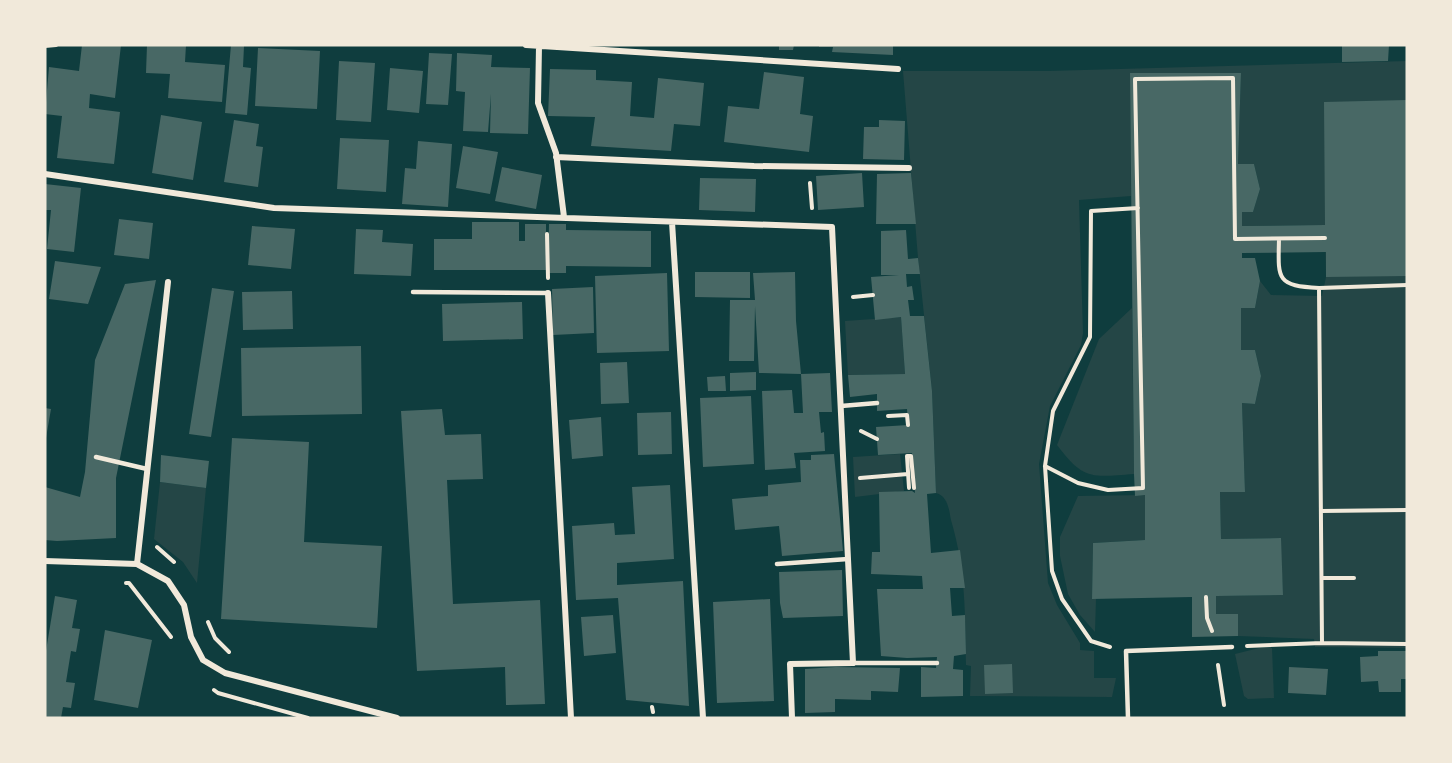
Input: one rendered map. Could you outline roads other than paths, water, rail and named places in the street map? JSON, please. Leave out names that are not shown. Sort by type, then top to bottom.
[{"type":"street","points":[[526,45],[898,69]]},
{"type":"street","points":[[539,46],[538,103],[556,157],[564,217]]},
{"type":"street","points":[[556,157],[754,166],[909,168]]},
{"type":"street","points":[[45,174],[274,208],[832,227],[853,663],[790,664],[792,718]]},
{"type":"street","points":[[672,222],[703,718]]},
{"type":"street","points":[[137,564],[168,282]]},
{"type":"street","points":[[548,293],[571,718]]},
{"type":"street","points":[[45,561],[137,564],[168,581],[184,605],[191,637],[203,660],[225,673],[397,718]]},
{"type":"lane","points":[[413,292],[548,293]]},
{"type":"lane","points":[[841,406],[877,403]]},
{"type":"lane","points":[[96,457],[147,469]]},
{"type":"lane","points":[[777,564],[848,560]]},
{"type":"lane","points":[[1128,718],[1125,651],[1232,647]]},
{"type":"lane","points":[[853,663],[936,663]]}]
